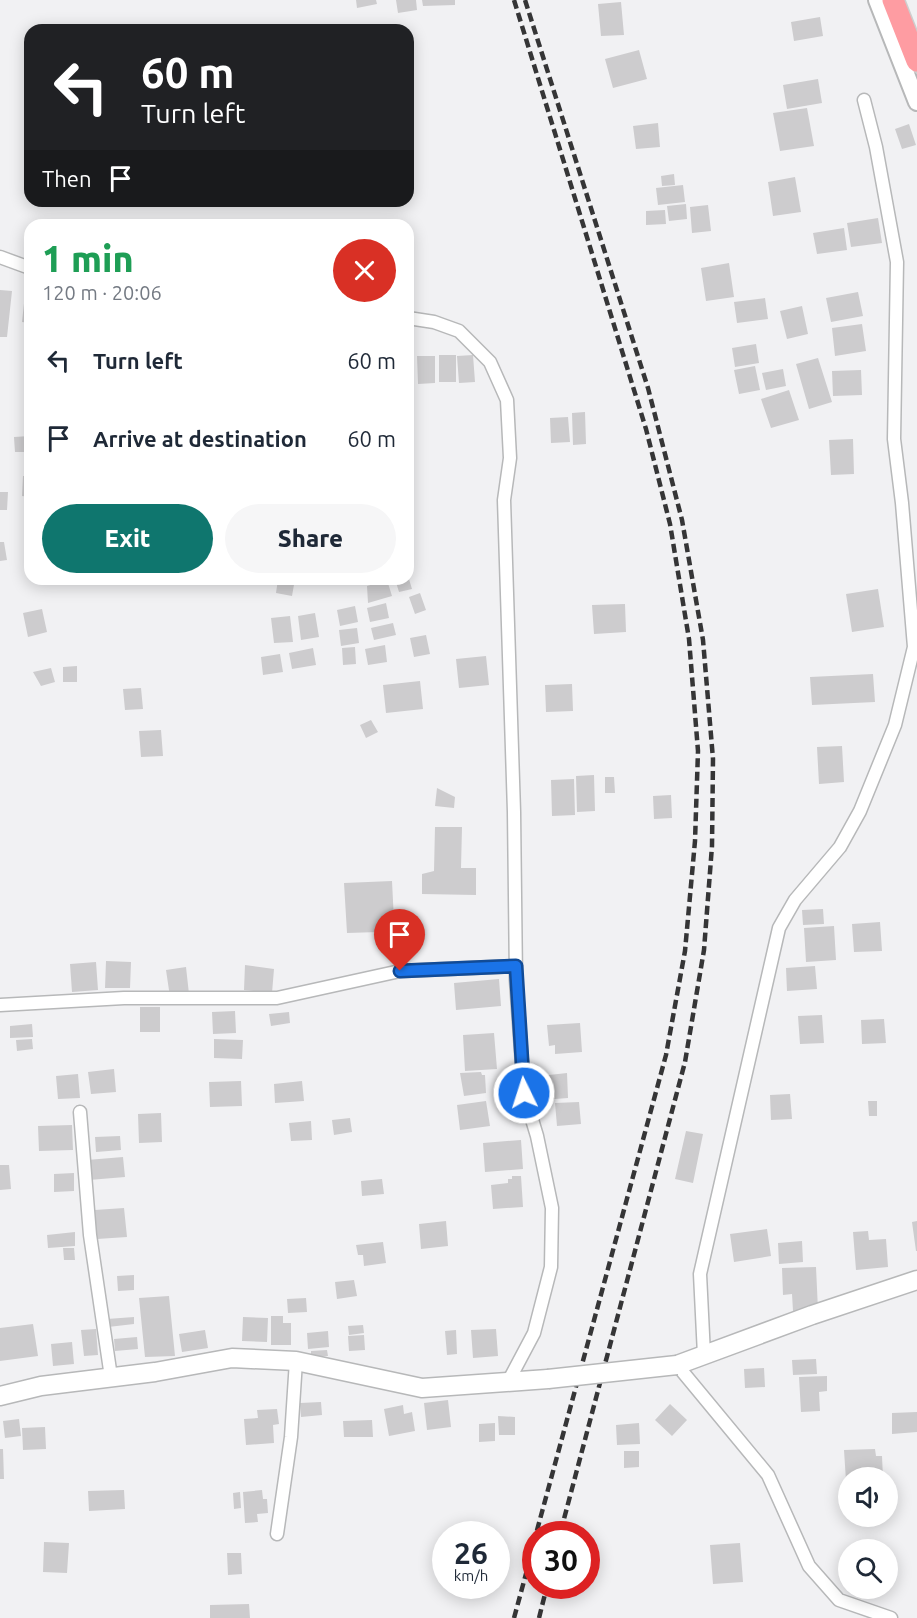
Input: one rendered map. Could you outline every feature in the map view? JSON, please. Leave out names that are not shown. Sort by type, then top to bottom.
[{"type":"highway","points":[[893,0],[917,61]]},
{"type":"main road","points":[[0,1396],[41,1386],[155,1372],[232,1358],[296,1361],[422,1388],[548,1379],[677,1365],[812,1315],[917,1281]]},
{"type":"street","points":[[877,0],[917,102]]},
{"type":"street","points":[[704,1355],[700,1274],[779,928],[795,900],[840,847],[860,811],[895,725],[914,647],[902,503],[894,439],[897,262],[876,147],[864,100]]},
{"type":"street","points":[[0,257],[24,266]]},
{"type":"street","points":[[414,319],[434,322],[459,331],[490,362],[507,400],[510,458],[504,500],[514,812],[516,966],[524,1093],[537,1136],[552,1208],[551,1267],[534,1333],[508,1382]]},
{"type":"street","points":[[0,1005],[124,998],[277,998],[400,971],[516,966]]},
{"type":"street","points":[[80,1112],[90,1235],[111,1377]]},
{"type":"street","points":[[277,1534],[291,1437],[296,1361]]},
{"type":"street","points":[[677,1365],[768,1474],[809,1566],[839,1600],[891,1618]]},
{"type":"building","points":[[356,0],[376,0],[377,4],[357,8]]},
{"type":"building","points":[[396,0],[416,0],[417,10],[398,13]]},
{"type":"building","points":[[422,0],[455,0],[455,5],[423,6]]},
{"type":"building","points":[[621,2],[624,35],[601,36],[598,4]]},
{"type":"building","points":[[820,17],[823,36],[794,41],[791,22]]},
{"type":"building","points":[[639,50],[647,79],[613,88],[605,59]]},
{"type":"building","points":[[818,79],[822,103],[787,109],[783,85]]},
{"type":"building","points":[[807,108],[814,146],[780,151],[773,113]]},
{"type":"building","points":[[658,123],[660,147],[636,149],[633,126]]},
{"type":"building","points":[[909,124],[916,145],[902,149],[895,129]]},
{"type":"building","points":[[674,174],[675,185],[662,186],[661,176]]},
{"type":"building","points":[[795,177],[801,212],[773,216],[768,182]]},
{"type":"building","points":[[683,185],[685,202],[658,205],[656,188]]},
{"type":"building","points":[[686,204],[687,219],[669,221],[667,206]]},
{"type":"building","points":[[708,205],[711,231],[692,233],[690,207]]},
{"type":"building","points":[[665,210],[666,224],[646,225],[646,211]]},
{"type":"building","points":[[878,218],[882,243],[851,247],[847,223]]},
{"type":"building","points":[[844,228],[847,250],[817,254],[813,233]]},
{"type":"building","points":[[729,263],[734,297],[706,301],[701,268]]},
{"type":"building","points":[[0,290],[12,291],[7,337],[0,337]]},
{"type":"building","points":[[858,292],[863,316],[831,322],[826,298]]},
{"type":"building","points":[[765,298],[768,319],[737,323],[734,302]]},
{"type":"building","points":[[802,306],[808,334],[787,339],[780,311]]},
{"type":"building","points":[[862,324],[866,351],[835,356],[832,328]]},
{"type":"building","points":[[756,344],[759,363],[735,367],[732,348]]},
{"type":"building","points":[[439,355],[456,355],[456,382],[439,382]]},
{"type":"building","points":[[473,355],[475,382],[459,383],[457,356]]},
{"type":"building","points":[[417,356],[435,356],[435,383],[418,384]]},
{"type":"building","points":[[818,358],[832,402],[809,409],[796,364]]},
{"type":"building","points":[[755,366],[760,390],[739,394],[734,370]]},
{"type":"building","points":[[783,369],[786,386],[766,390],[762,373]]},
{"type":"building","points":[[861,370],[862,395],[833,396],[832,371]]},
{"type":"building","points":[[789,390],[799,420],[771,428],[761,399]]},
{"type":"building","points":[[585,412],[586,444],[573,445],[572,413]]},
{"type":"building","points":[[568,417],[570,442],[551,443],[550,418]]},
{"type":"building","points":[[24,436],[24,452],[15,452],[14,437]]},
{"type":"building","points":[[853,439],[854,474],[831,475],[829,440]]},
{"type":"building","points":[[23,476],[24,476],[24,496],[22,496]]},
{"type":"building","points":[[0,492],[8,492],[7,510],[0,510]]},
{"type":"building","points":[[0,542],[4,542],[7,560],[0,561]]},
{"type":"building","points":[[277,585],[294,585],[292,596],[276,593]]},
{"type":"building","points":[[389,585],[392,596],[368,603],[367,586]]},
{"type":"building","points":[[397,585],[411,585],[412,589],[399,592]]},
{"type":"building","points":[[878,589],[884,627],[852,632],[846,594]]},
{"type":"building","points":[[420,593],[426,610],[415,614],[409,597]]},
{"type":"building","points":[[386,603],[389,618],[370,622],[367,608]]},
{"type":"building","points":[[625,604],[626,632],[594,634],[592,605]]},
{"type":"building","points":[[355,606],[358,622],[340,626],[337,610]]},
{"type":"building","points":[[42,609],[47,632],[28,637],[23,613]]},
{"type":"building","points":[[315,613],[319,637],[301,640],[298,616]]},
{"type":"building","points":[[290,616],[293,642],[274,643],[271,618]]},
{"type":"building","points":[[393,623],[396,635],[374,640],[371,628]]},
{"type":"building","points":[[357,628],[359,643],[341,646],[339,630]]},
{"type":"building","points":[[426,635],[430,654],[414,657],[410,638]]},
{"type":"building","points":[[385,645],[387,662],[368,665],[365,649]]},
{"type":"building","points":[[355,647],[356,664],[343,665],[342,648]]},
{"type":"building","points":[[313,648],[316,665],[292,669],[289,653]]},
{"type":"building","points":[[280,654],[283,672],[263,675],[261,657]]},
{"type":"building","points":[[486,656],[489,685],[459,688],[456,659]]},
{"type":"building","points":[[77,666],[77,682],[63,682],[63,667]]},
{"type":"building","points":[[51,668],[55,682],[41,686],[33,672]]},
{"type":"building","points":[[873,674],[875,702],[812,705],[810,677]]},
{"type":"building","points":[[420,681],[423,709],[386,713],[383,685]]},
{"type":"building","points":[[572,684],[573,711],[546,712],[545,685]]},
{"type":"building","points":[[141,688],[143,709],[125,710],[123,689]]},
{"type":"building","points":[[371,720],[378,732],[366,738],[360,725]]},
{"type":"building","points":[[161,730],[163,756],[141,757],[139,731]]},
{"type":"building","points":[[842,746],[844,782],[819,784],[817,747]]},
{"type":"building","points":[[594,775],[595,811],[577,812],[576,776]]},
{"type":"building","points":[[605,777],[614,777],[615,793],[605,793]]},
{"type":"building","points":[[574,779],[575,815],[552,816],[551,780]]},
{"type":"building","points":[[437,788],[455,797],[454,808],[435,806]]},
{"type":"building","points":[[671,795],[672,818],[654,819],[653,796]]},
{"type":"building","points":[[435,827],[462,827],[461,868],[476,868],[476,895],[422,894],[422,874],[434,871]]},
{"type":"building","points":[[392,881],[394,921],[379,922],[379,932],[347,933],[344,883]]},
{"type":"building","points":[[823,909],[824,924],[803,925],[802,910]]},
{"type":"building","points":[[880,922],[882,951],[854,952],[852,924]]},
{"type":"building","points":[[834,926],[836,960],[806,962],[804,928]]},
{"type":"building","points":[[106,961],[131,962],[130,988],[105,988]]},
{"type":"building","points":[[96,962],[98,990],[72,992],[70,964]]},
{"type":"building","points":[[245,965],[274,969],[272,993],[244,990]]},
{"type":"building","points":[[815,966],[817,989],[787,991],[786,968]]},
{"type":"building","points":[[186,967],[189,994],[170,997],[166,970]]},
{"type":"building","points":[[499,979],[501,1006],[456,1010],[454,983]]},
{"type":"building","points":[[140,1007],[160,1007],[160,1032],[140,1032]]},
{"type":"building","points":[[235,1011],[236,1033],[213,1034],[212,1012]]},
{"type":"building","points":[[289,1012],[290,1023],[271,1026],[269,1014]]},
{"type":"building","points":[[822,1015],[824,1043],[800,1044],[798,1016]]},
{"type":"building","points":[[884,1019],[886,1043],[862,1044],[861,1020]]},
{"type":"building","points":[[580,1023],[582,1052],[555,1054],[555,1045],[549,1046],[547,1025]]},
{"type":"building","points":[[32,1024],[33,1037],[10,1038],[10,1026]]},
{"type":"building","points":[[494,1033],[497,1069],[465,1071],[463,1035]]},
{"type":"building","points":[[32,1039],[33,1049],[17,1051],[16,1040]]},
{"type":"building","points":[[214,1039],[243,1040],[242,1059],[214,1058]]},
{"type":"building","points":[[114,1069],[116,1092],[91,1094],[88,1072]]},
{"type":"building","points":[[481,1072],[485,1075],[486,1093],[464,1096],[460,1073]]},
{"type":"building","points":[[567,1073],[568,1098],[542,1100],[540,1076]]},
{"type":"building","points":[[78,1074],[80,1098],[58,1099],[56,1076]]},
{"type":"building","points":[[241,1081],[242,1106],[210,1107],[209,1082]]},
{"type":"building","points":[[302,1081],[304,1101],[275,1103],[274,1084]]},
{"type":"building","points":[[790,1094],[792,1119],[771,1120],[770,1095]]},
{"type":"building","points":[[486,1101],[490,1126],[460,1130],[457,1105]]},
{"type":"building","points":[[868,1101],[877,1101],[877,1116],[869,1116]]},
{"type":"building","points":[[579,1102],[581,1124],[557,1126],[555,1103]]},
{"type":"building","points":[[161,1113],[162,1142],[139,1143],[138,1114]]},
{"type":"building","points":[[350,1118],[352,1132],[334,1135],[332,1120]]},
{"type":"building","points":[[311,1121],[312,1140],[291,1141],[289,1123]]},
{"type":"building","points":[[72,1125],[73,1150],[39,1151],[38,1126]]},
{"type":"building","points":[[686,1131],[703,1134],[693,1183],[675,1179]]},
{"type":"building","points":[[120,1136],[121,1150],[96,1152],[95,1137]]},
{"type":"building","points":[[521,1140],[523,1169],[485,1172],[483,1143]]},
{"type":"building","points":[[123,1157],[125,1177],[89,1180],[87,1160]]},
{"type":"building","points":[[0,1165],[9,1165],[11,1189],[0,1190]]},
{"type":"building","points":[[74,1173],[74,1191],[54,1192],[54,1174]]},
{"type":"building","points":[[512,1176],[521,1176],[523,1207],[493,1209],[491,1185],[508,1183],[508,1179],[512,1179]]},
{"type":"building","points":[[382,1179],[384,1194],[362,1196],[361,1181]]},
{"type":"building","points":[[124,1208],[127,1237],[97,1239],[95,1210]]},
{"type":"building","points":[[446,1221],[448,1246],[421,1249],[419,1224]]},
{"type":"building","points":[[917,1221],[917,1251],[916,1251],[912,1222]]},
{"type":"building","points":[[767,1229],[771,1256],[734,1262],[730,1234]]},
{"type":"building","points":[[868,1231],[869,1240],[886,1239],[888,1267],[856,1270],[853,1232]]},
{"type":"building","points":[[75,1232],[75,1246],[48,1248],[47,1235]]},
{"type":"building","points":[[802,1241],[803,1262],[779,1264],[778,1243]]},
{"type":"building","points":[[383,1242],[386,1263],[364,1266],[363,1255],[358,1255],[356,1245]]},
{"type":"building","points":[[63,1248],[74,1248],[75,1260],[64,1260]]},
{"type":"building","points":[[816,1267],[818,1310],[793,1311],[792,1294],[783,1295],[782,1268]]},
{"type":"building","points":[[134,1275],[134,1290],[118,1291],[117,1276]]},
{"type":"building","points":[[354,1280],[357,1296],[337,1299],[335,1282]]},
{"type":"building","points":[[169,1296],[175,1356],[145,1357],[139,1298]]},
{"type":"building","points":[[306,1298],[307,1312],[288,1313],[287,1299]]},
{"type":"building","points":[[271,1316],[283,1316],[283,1323],[291,1323],[291,1345],[271,1345]]},
{"type":"building","points":[[134,1317],[134,1324],[108,1327],[107,1319]]},
{"type":"building","points":[[243,1317],[268,1318],[267,1342],[242,1341]]},
{"type":"building","points":[[33,1324],[38,1356],[0,1361],[0,1328]]},
{"type":"building","points":[[363,1325],[364,1333],[349,1335],[348,1326]]},
{"type":"building","points":[[96,1329],[98,1355],[84,1356],[81,1330]]},
{"type":"building","points":[[496,1329],[498,1356],[473,1358],[471,1330]]},
{"type":"building","points":[[205,1330],[208,1348],[182,1352],[179,1334]]},
{"type":"building","points":[[456,1330],[457,1354],[447,1355],[445,1331]]},
{"type":"building","points":[[328,1331],[329,1347],[308,1349],[307,1333]]},
{"type":"building","points":[[364,1335],[365,1350],[349,1351],[348,1336]]},
{"type":"building","points":[[137,1337],[138,1349],[115,1351],[114,1339]]},
{"type":"building","points":[[72,1342],[74,1364],[53,1366],[51,1344]]},
{"type":"building","points":[[327,1350],[328,1356],[311,1357],[311,1351]]},
{"type":"building","points":[[816,1359],[817,1374],[793,1375],[792,1360]]},
{"type":"building","points":[[764,1368],[765,1387],[745,1388],[744,1369]]},
{"type":"building","points":[[827,1376],[827,1391],[819,1392],[820,1411],[801,1412],[799,1377]]},
{"type":"building","points":[[448,1400],[451,1427],[427,1430],[424,1403]]},
{"type":"building","points":[[321,1402],[322,1415],[301,1417],[300,1403]]},
{"type":"building","points":[[670,1404],[687,1420],[672,1436],[655,1420]]},
{"type":"building","points":[[403,1405],[404,1414],[412,1412],[415,1431],[389,1436],[384,1409]]},
{"type":"building","points":[[277,1409],[279,1424],[273,1425],[274,1443],[246,1445],[244,1419],[258,1418],[257,1410]]},
{"type":"building","points":[[917,1412],[917,1432],[892,1434],[892,1413]]},
{"type":"building","points":[[498,1416],[515,1417],[515,1435],[499,1435]]},
{"type":"building","points":[[19,1419],[21,1436],[5,1438],[3,1421]]},
{"type":"building","points":[[372,1420],[373,1437],[344,1437],[343,1421]]},
{"type":"building","points":[[495,1423],[495,1441],[479,1442],[479,1424]]},
{"type":"building","points":[[639,1423],[640,1444],[617,1445],[616,1425]]},
{"type":"building","points":[[45,1427],[46,1449],[23,1450],[22,1428]]},
{"type":"building","points":[[0,1449],[3,1449],[4,1479],[0,1479]]},
{"type":"building","points":[[875,1449],[876,1456],[882,1456],[882,1467],[845,1467],[844,1450]]},
{"type":"building","points":[[624,1451],[639,1451],[639,1467],[624,1468]]},
{"type":"building","points":[[124,1490],[125,1509],[89,1511],[88,1491]]},
{"type":"building","points":[[262,1490],[263,1499],[267,1499],[268,1513],[257,1514],[258,1522],[245,1523],[243,1492]]},
{"type":"building","points":[[240,1492],[241,1508],[234,1509],[233,1493]]},
{"type":"building","points":[[44,1542],[69,1543],[67,1573],[43,1572]]},
{"type":"building","points":[[740,1543],[743,1582],[713,1584],[710,1545]]},
{"type":"building","points":[[227,1553],[241,1553],[242,1574],[228,1575]]},
{"type":"building","points":[[249,1604],[250,1618],[210,1618],[210,1605]]},
{"type":"railway","points":[[514,0],[646,429],[670,524],[689,639],[698,751],[695,841],[685,951],[666,1055],[540,1521]]},
{"type":"railway","points":[[525,0],[648,388],[682,520],[703,640],[713,759],[712,846],[704,950],[685,1062],[563,1521]]},
{"type":"railway","points":[[514,1618],[522,1589]]},
{"type":"railway","points":[[539,1618],[544,1599]]},
{"type":"route","points":[[400,971],[516,966],[524,1093]]}]
